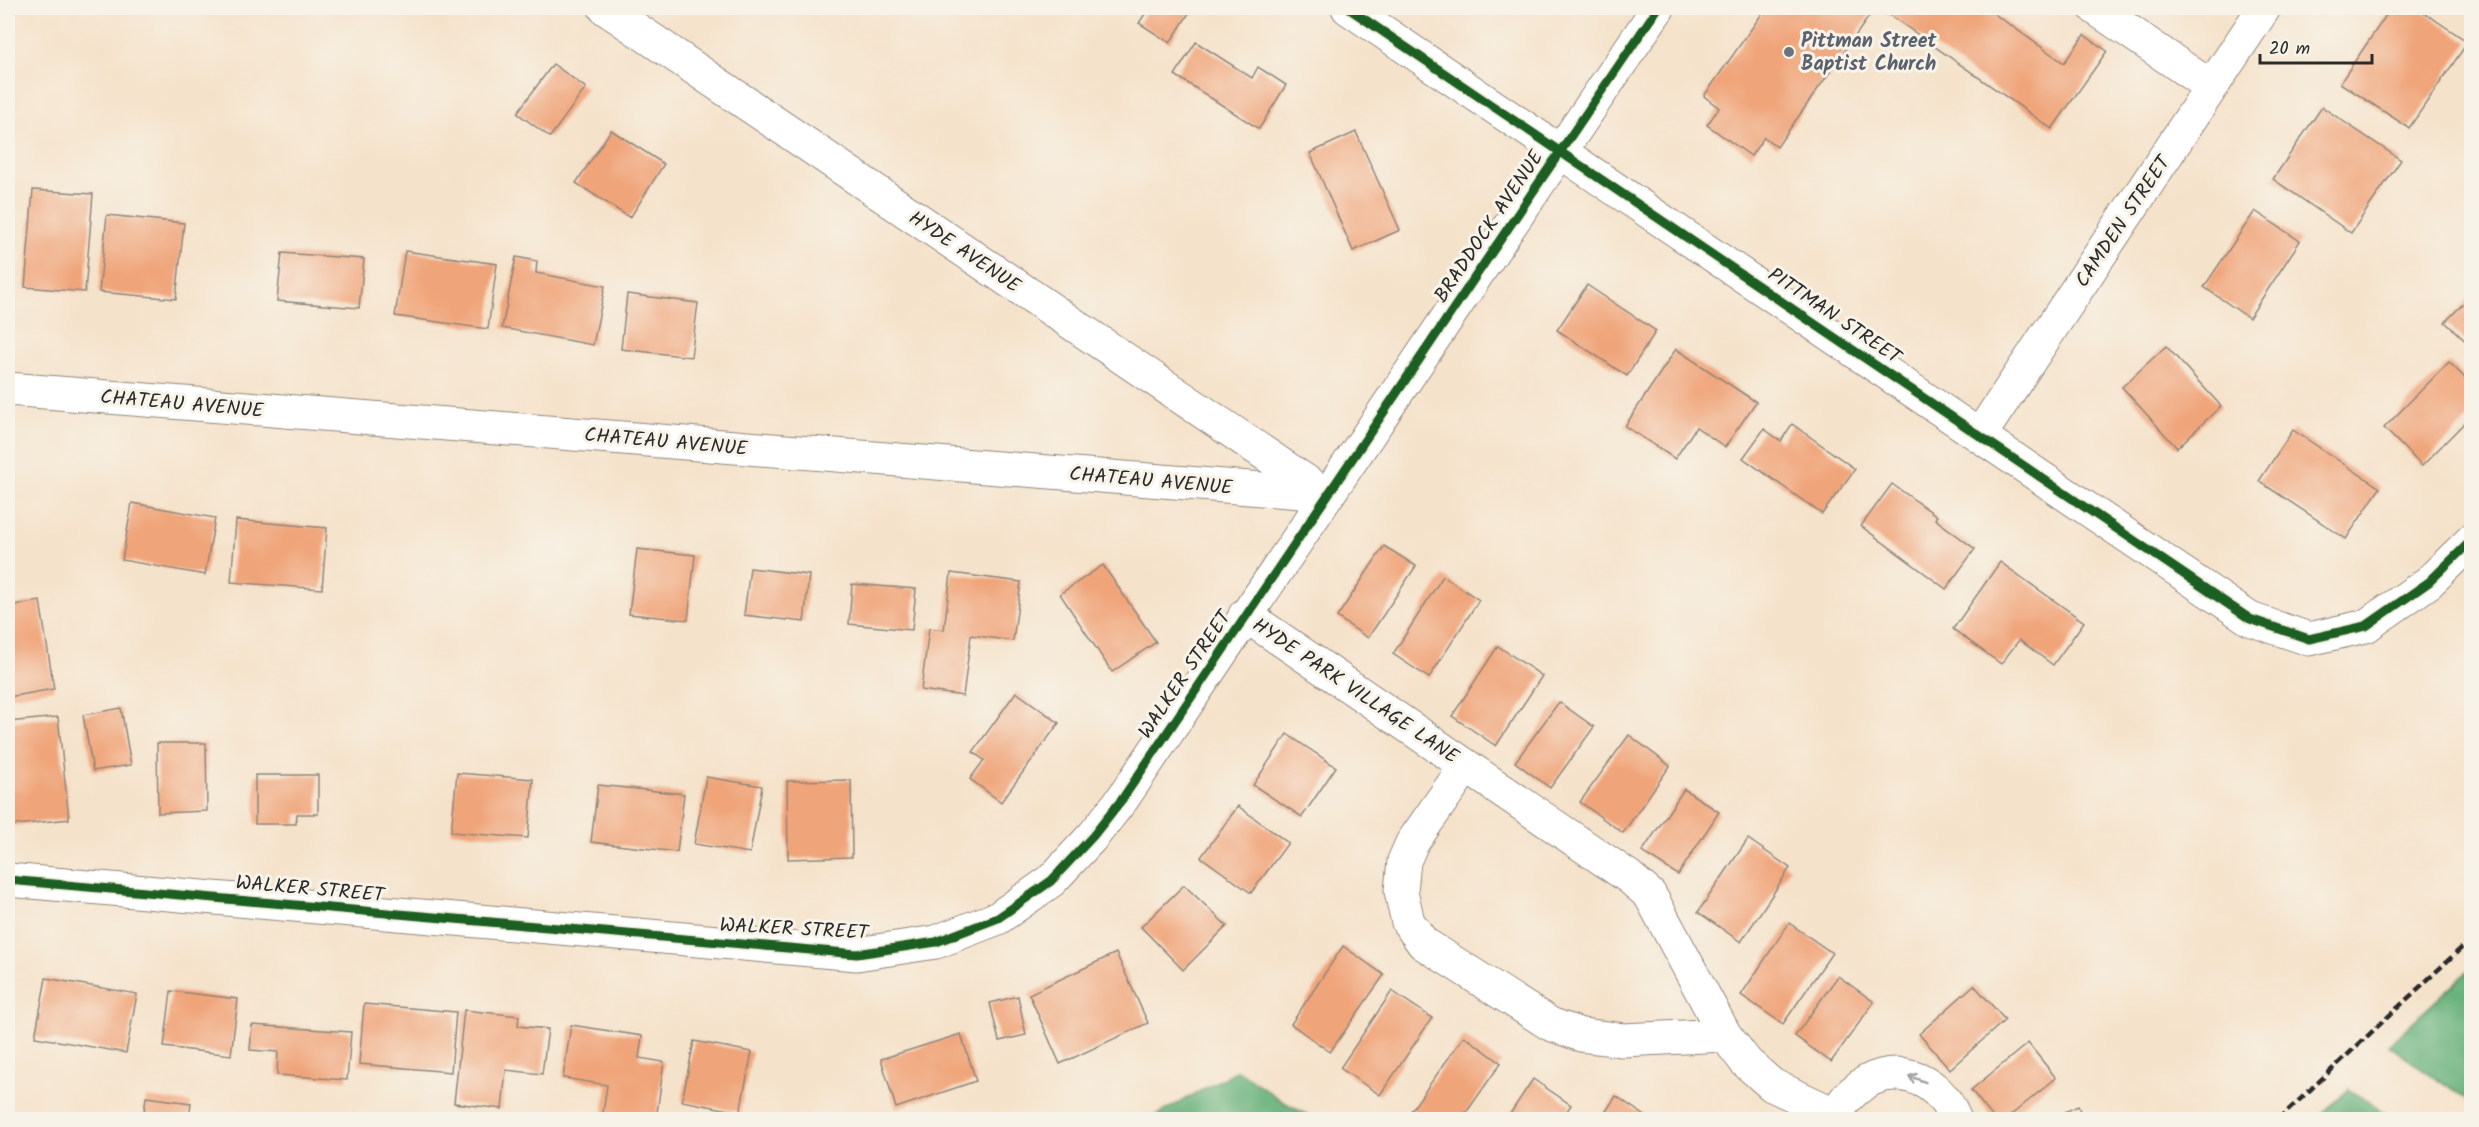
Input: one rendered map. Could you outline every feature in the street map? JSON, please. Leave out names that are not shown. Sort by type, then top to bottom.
[{"type":"street","name":"HYDE AVENUE","points":[[605,8],[1325,494]]},
{"type":"street","name":"PITTMAN STREET","points":[[1348,8],[2250,619],[2308,639],[2366,626],[2428,582],[2472,540]]},
{"type":"street","name":"BRADDOCK AVENUE","points":[[1389,404],[1658,8]]},
{"type":"street","points":[[2095,8],[2211,87]]},
{"type":"street","name":"CAMDEN STREET","points":[[1980,435],[2264,8]]},
{"type":"street","name":"CHATEAU AVENUE","points":[[8,388],[1325,494]]},
{"type":"street","name":"WALKER STREET","points":[[8,880],[857,954],[936,942],[998,918],[1051,881],[1093,836],[1123,798],[1325,494],[1389,404]]},
{"type":"street","name":"HYDE PARK VILLAGE LANE","points":[[1245,615],[1629,877],[1650,895],[1725,1035],[1746,1062],[1772,1086],[1836,1117]]},
{"type":"street","name":"HYDE PARK VILLAGE LANE","points":[[1466,766],[1412,843],[1404,861],[1401,891],[1408,922],[1423,943],[1550,1024],[1581,1035],[1623,1040],[1725,1035]]},
{"type":"street","points":[[1836,1117],[1846,1098],[1861,1084],[1880,1076],[1900,1074],[1920,1079],[1937,1089],[1950,1105],[1955,1119]]},
{"type":"green space","points":[[2471,968],[2471,1102],[2388,1045]]},
{"type":"green space","points":[[1238,1070],[1282,1101],[1315,1119],[1150,1119]]},
{"type":"green space","points":[[2349,1089],[2394,1119],[2316,1119]]},
{"type":"building","points":[[1149,8],[1188,8],[1191,10],[1170,43],[1139,23]]},
{"type":"building","name":"Pittman Street Baptist Church","points":[[1766,8],[1875,8],[1777,147],[1764,137],[1751,156],[1707,125],[1719,108],[1704,96]]},
{"type":"building","name":"Pittman Street Baptist Church","points":[[1880,8],[1986,8],[2064,63],[2084,35],[2107,51],[2052,129]]},
{"type":"building","points":[[2391,8],[2417,8],[2468,42],[2409,128],[2340,83]]},
{"type":"building","points":[[1196,42],[1252,78],[1258,67],[1286,85],[1259,129],[1175,75]]},
{"type":"building","points":[[553,64],[586,88],[550,137],[517,113]]},
{"type":"building","points":[[2322,107],[2401,160],[2351,233],[2273,179]]},
{"type":"building","points":[[611,130],[664,164],[630,218],[576,183]]},
{"type":"building","points":[[1356,132],[1400,230],[1353,251],[1310,153]]},
{"type":"building","points":[[33,190],[93,194],[85,292],[25,287]]},
{"type":"building","points":[[2255,211],[2300,241],[2249,318],[2204,287]]},
{"type":"building","points":[[107,215],[184,223],[176,299],[99,292]]},
{"type":"building","points":[[405,251],[497,264],[488,329],[395,316]]},
{"type":"building","points":[[282,253],[364,259],[359,308],[277,301]]},
{"type":"building","points":[[516,257],[537,261],[536,273],[605,286],[593,345],[502,328]]},
{"type":"building","points":[[1587,285],[1656,331],[1627,376],[1557,330]]},
{"type":"building","points":[[627,294],[698,303],[691,357],[621,349]]},
{"type":"building","points":[[2472,295],[2472,347],[2445,322]]},
{"type":"building","points":[[2166,346],[2221,406],[2177,448],[2122,387]]},
{"type":"building","points":[[1676,349],[1756,402],[1725,447],[1696,427],[1675,459],[1625,426]]},
{"type":"building","points":[[2449,362],[2472,385],[2472,415],[2422,466],[2384,428]]},
{"type":"building","points":[[1792,424],[1855,469],[1822,514],[1743,458],[1764,429],[1781,441]]},
{"type":"building","points":[[2293,430],[2380,488],[2346,539],[2259,481]]},
{"type":"building","points":[[1892,484],[1937,516],[1935,519],[1975,549],[1946,589],[1861,526]]},
{"type":"building","points":[[132,503],[215,518],[205,575],[122,560]]},
{"type":"building","points":[[236,520],[327,528],[322,589],[231,582]]},
{"type":"building","points":[[1384,546],[1416,566],[1368,638],[1337,617]]},
{"type":"building","points":[[637,549],[695,555],[688,620],[629,614]]},
{"type":"building","points":[[2000,562],[2084,622],[2053,665],[2019,640],[2001,664],[1953,629]]},
{"type":"building","points":[[1103,565],[1156,642],[1112,672],[1060,594]]},
{"type":"building","points":[[750,568],[809,575],[804,622],[744,615]]},
{"type":"building","points":[[951,573],[1021,582],[1013,641],[971,635],[963,696],[921,690],[929,628],[944,630]]},
{"type":"building","points":[[1443,576],[1479,600],[1429,678],[1393,654]]},
{"type":"building","points":[[852,584],[916,589],[912,630],[849,624]]},
{"type":"building","points":[[40,601],[54,689],[8,697],[8,606]]},
{"type":"building","points":[[1498,646],[1542,676],[1496,746],[1452,716]]},
{"type":"building","points":[[1016,692],[1059,723],[1001,802],[970,779],[984,760],[973,752]]},
{"type":"building","points":[[1559,702],[1594,727],[1550,788],[1515,762]]},
{"type":"building","points":[[121,708],[131,765],[93,771],[83,715]]},
{"type":"building","points":[[58,717],[69,819],[8,826],[8,722]]},
{"type":"building","points":[[1287,734],[1336,767],[1302,817],[1253,785]]},
{"type":"building","points":[[1629,735],[1670,766],[1623,833],[1580,802]]},
{"type":"building","points":[[157,743],[206,743],[207,811],[158,813]]},
{"type":"building","points":[[457,773],[533,779],[528,838],[451,832]]},
{"type":"building","points":[[255,775],[318,775],[318,814],[297,814],[296,824],[255,824]]},
{"type":"building","points":[[706,777],[762,786],[750,853],[694,844]]},
{"type":"building","points":[[851,780],[852,857],[788,859],[787,781]]},
{"type":"building","points":[[598,785],[684,794],[677,852],[591,842]]},
{"type":"building","points":[[1684,789],[1719,812],[1678,875],[1642,852]]},
{"type":"building","points":[[1238,806],[1288,843],[1251,893],[1201,857]]},
{"type":"building","points":[[1748,839],[1790,868],[1741,942],[1698,912]]},
{"type":"building","points":[[1184,885],[1227,926],[1183,970],[1141,927]]},
{"type":"building","points":[[1789,923],[1832,953],[1783,1024],[1741,995]]},
{"type":"building","points":[[1343,946],[1384,975],[1330,1052],[1291,1024]]},
{"type":"building","points":[[1116,953],[1148,1023],[1060,1064],[1029,994]]},
{"type":"building","points":[[1838,976],[1874,1002],[1831,1062],[1795,1036]]},
{"type":"building","points":[[46,978],[137,994],[126,1053],[35,1037]]},
{"type":"building","points":[[1974,985],[2005,1020],[1950,1069],[1919,1034]]},
{"type":"building","points":[[171,991],[238,999],[231,1055],[164,1047]]},
{"type":"building","points":[[1392,991],[1432,1018],[1380,1095],[1340,1068]]},
{"type":"building","points":[[1018,996],[1026,1035],[999,1041],[990,1003]]},
{"type":"building","points":[[364,1004],[456,1012],[451,1072],[359,1064]]},
{"type":"building","points":[[464,1010],[519,1016],[518,1026],[548,1029],[542,1074],[506,1070],[502,1109],[454,1103]]},
{"type":"building","points":[[252,1025],[351,1032],[347,1080],[277,1075],[278,1052],[250,1050]]},
{"type":"building","points":[[571,1025],[642,1036],[639,1058],[664,1062],[656,1120],[602,1120],[607,1085],[563,1078]]},
{"type":"building","points":[[961,1034],[976,1081],[896,1108],[881,1059]]},
{"type":"building","points":[[1464,1036],[1501,1063],[1461,1120],[1414,1120],[1408,1115]]},
{"type":"building","points":[[694,1041],[752,1052],[740,1112],[682,1101]]},
{"type":"building","points":[[2028,1043],[2056,1078],[2005,1120],[1995,1120],[1971,1090]]},
{"type":"building","points":[[1533,1079],[1571,1105],[1561,1120],[1506,1120]]},
{"type":"building","points":[[1616,1096],[1651,1120],[1600,1120]]},
{"type":"building","points":[[146,1097],[191,1103],[189,1120],[143,1120]]},
{"type":"building","points":[[2078,1106],[2084,1120],[2047,1120]]},
{"type":"railway","points":[[2278,1120],[2472,938]]},
{"type":"cycle path","points":[[1348,8],[2250,619],[2309,639],[2366,626],[2429,582],[2472,540]]},
{"type":"cycle path","points":[[8,880],[857,954],[936,942],[998,918],[1051,881],[1093,836],[1123,798],[1658,8]]},
{"type":"place","name":"Pittman Street Baptist Church","points":[[1789,52]]}]
